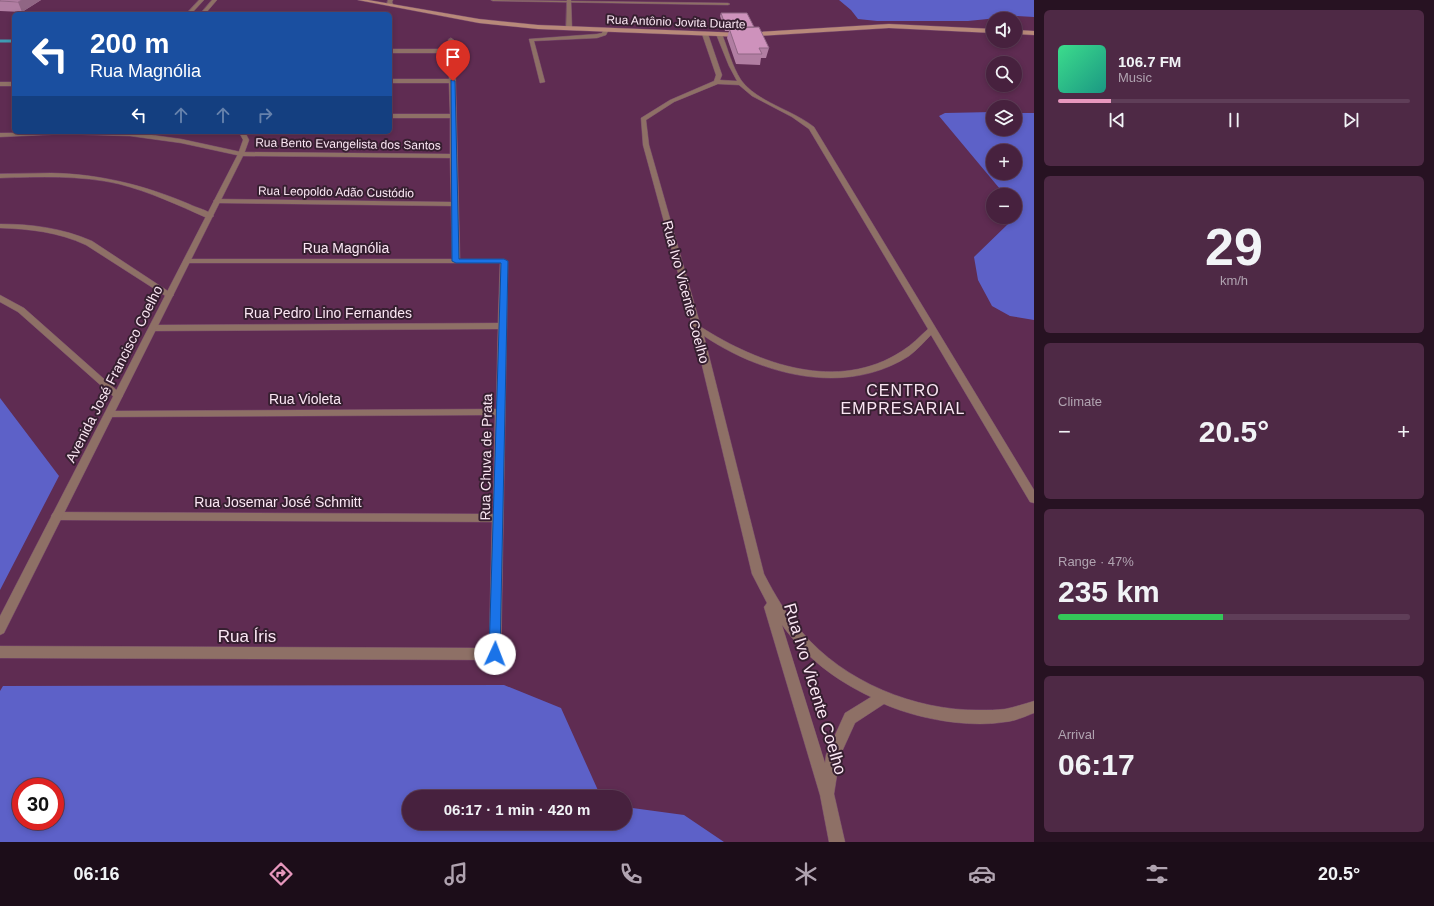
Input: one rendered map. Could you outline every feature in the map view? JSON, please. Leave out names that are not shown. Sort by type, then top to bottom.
[{"type":"main road","name":"Rua Antônio Jovita Duarte","points":[[360,0],[391,3],[492,23],[538,27],[705,34],[764,34],[888,26],[986,31]]},
{"type":"main road","points":[[1022,32],[1034,33]]},
{"type":"street","points":[[190,12],[202,0]]},
{"type":"street","points":[[204,12],[216,0]]},
{"type":"street","points":[[493,0],[728,4]]},
{"type":"street","points":[[569,1],[569,28]]},
{"type":"street","points":[[542,82],[530,40],[596,36],[604,34],[606,29]]},
{"type":"street","points":[[705,34],[719,75],[716,82],[740,83]]},
{"type":"street","points":[[719,34],[740,83],[755,95],[805,121],[812,128],[1034,500]]},
{"type":"street","points":[[451,40],[456,261]]},
{"type":"street","points":[[392,51],[452,51]]},
{"type":"street","points":[[392,81],[453,81]]},
{"type":"street","name":"Rua Ivo Vicente Coelho","points":[[716,82],[669,103],[643,119],[646,145],[697,328],[758,574],[766,595],[827,795],[837,842]]},
{"type":"street","points":[[0,84],[12,84]]},
{"type":"street","points":[[392,116],[453,116]]},
{"type":"street","name":"Rua Bento Evangelista dos Santos","points":[[0,135],[21,134]]},
{"type":"street","name":"Rua Bento Evangelista dos Santos","points":[[130,134],[181,141],[241,154],[454,156]]},
{"type":"street","name":"Avenida José Francisco Coelho","points":[[0,629],[241,154],[246,140],[243,134]]},
{"type":"street","points":[[0,176],[61,176],[116,182],[153,192],[210,216]]},
{"type":"street","name":"Rua Leopoldo Adão Custódio","points":[[217,202],[455,204]]},
{"type":"street","points":[[0,226],[45,229],[75,236],[89,243],[170,295]]},
{"type":"street","name":"Rua Magnólia","points":[[187,261],[504,261]]},
{"type":"street","name":"Rua Chuva de Prata","points":[[495,654],[504,261]]},
{"type":"street","points":[[0,298],[21,310],[118,396]]},
{"type":"street","name":"Rua Pedro Lino Fernandes","points":[[153,328],[503,326]]},
{"type":"street","points":[[697,328],[714,340],[747,356],[774,366],[802,372],[827,375],[851,373],[884,364],[904,354],[932,330]]},
{"type":"street","name":"Rua Violeta","points":[[109,414],[501,412]]},
{"type":"street","name":"Rua Josemar José Schmitt","points":[[57,516],[498,518]]},
{"type":"street","name":"Rua Ivo Vicente Coelho","points":[[766,595],[801,642],[825,663],[856,685],[883,697],[917,709],[978,717],[1003,716],[1034,707]]},
{"type":"street","name":"Rua Íris","points":[[0,652],[495,654]]},
{"type":"street","name":"Rua Ivo Vicente Coelho","points":[[827,795],[833,755],[850,718],[883,697]]},
{"type":"shaded area","points":[[839,0],[1034,0],[1034,17],[1022,16],[1022,12],[986,12],[986,19],[968,21],[877,21],[858,19],[851,10]]},
{"type":"shaded area","points":[[986,112],[986,136],[1022,136],[1022,113],[1034,113],[1034,320],[1010,316],[992,306],[978,280],[974,257],[1008,224],[1022,224],[1022,188],[999,188],[992,180],[1022,180],[1022,144],[986,144],[986,172],[939,116],[945,113]]},
{"type":"shaded area","points":[[0,398],[59,476],[0,590]]},
{"type":"shaded area","points":[[504,685],[561,708],[598,790],[402,790],[402,830],[632,830],[632,808],[684,815],[724,842],[0,842],[0,691],[3,686]]},
{"type":"building","points":[[0,0],[22,0],[18,2]]},
{"type":"building","points":[[721,13],[747,13],[754,27],[726,27]]},
{"type":"building","points":[[759,27],[769,48],[759,48],[762,54],[738,54],[729,28]]},
{"type":"waterway","points":[[0,41],[12,41]]},
{"type":"district","name":"CENTRO EMPRESARIAL","points":[[903,399]]},
{"type":"route","points":[[453,81],[456,261],[504,261],[495,654]]}]
